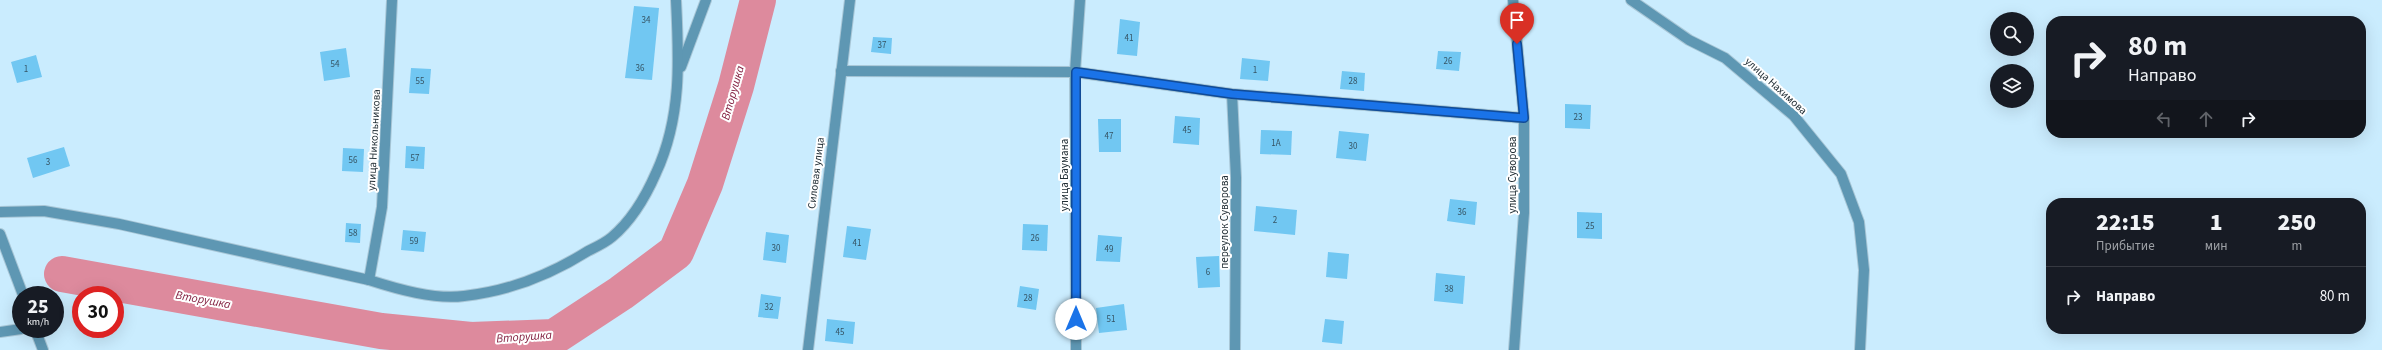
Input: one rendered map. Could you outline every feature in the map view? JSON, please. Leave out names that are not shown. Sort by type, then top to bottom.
[{"type":"street","name":"улица Никольникова","points":[[370,280],[382,207],[392,0]]},
{"type":"street","points":[[0,212],[44,212],[119,224],[370,280],[406,292],[463,296],[524,284],[559,269],[612,237],[637,209],[657,172],[673,122],[679,71],[676,0]]},
{"type":"street","points":[[679,71],[706,0]]},
{"type":"street","name":"Силовая улица","points":[[808,350],[850,0]]},
{"type":"street","name":"улица Баумана","points":[[1076,350],[1076,72],[1080,0]]},
{"type":"street","name":"улица Суворова","points":[[1513,0],[1524,118],[1524,213],[1514,350]]},
{"type":"street","name":"улица Нахимова","points":[[1631,0],[1689,40],[1724,58],[1794,116],[1842,174],[1859,222],[1864,270],[1860,350]]},
{"type":"street","points":[[841,71],[1076,72],[1232,94],[1524,118]]},
{"type":"street","name":"переулок Суворова","points":[[1232,94],[1236,178],[1235,350]]},
{"type":"street","points":[[0,234],[20,286]]},
{"type":"street","points":[[0,332],[12,330]]},
{"type":"street","points":[[38,338],[43,350]]},
{"type":"building","points":[[634,6],[659,8],[652,80],[625,78]]},
{"type":"building","points":[[1120,19],[1140,22],[1137,56],[1117,54]]},
{"type":"building","points":[[873,37],[892,38],[891,54],[871,52]]},
{"type":"building","points":[[346,48],[350,77],[324,81],[320,52]]},
{"type":"building","points":[[1438,51],[1461,52],[1459,71],[1436,69]]},
{"type":"building","points":[[36,55],[42,77],[17,83],[11,62]]},
{"type":"building","points":[[1242,58],[1270,61],[1268,81],[1240,79]]},
{"type":"building","points":[[411,68],[431,69],[429,94],[409,93]]},
{"type":"building","points":[[1342,71],[1365,73],[1364,91],[1340,89]]},
{"type":"building","points":[[1565,104],[1591,105],[1590,129],[1565,128]]},
{"type":"building","points":[[1175,116],[1200,118],[1199,145],[1173,143]]},
{"type":"building","points":[[1098,119],[1121,119],[1121,152],[1099,152]]},
{"type":"building","points":[[1261,130],[1292,131],[1291,155],[1260,154]]},
{"type":"building","points":[[1339,131],[1369,134],[1366,161],[1336,158]]},
{"type":"building","points":[[406,146],[425,147],[424,169],[405,168]]},
{"type":"building","points":[[64,147],[70,166],[33,178],[27,158]]},
{"type":"building","points":[[343,148],[364,149],[363,172],[342,171]]},
{"type":"building","points":[[1450,199],[1477,202],[1475,225],[1447,221]]},
{"type":"building","points":[[1256,206],[1297,210],[1295,235],[1254,231]]},
{"type":"building","points":[[1577,212],[1602,213],[1602,239],[1577,238]]},
{"type":"building","points":[[346,223],[361,224],[360,243],[345,242]]},
{"type":"building","points":[[1023,224],[1048,225],[1047,251],[1022,250]]},
{"type":"building","points":[[847,226],[871,229],[866,260],[843,257]]},
{"type":"building","points":[[403,230],[426,232],[424,252],[401,250]]},
{"type":"building","points":[[766,232],[789,235],[786,263],[763,260]]},
{"type":"building","points":[[1098,235],[1122,237],[1120,262],[1096,261]]},
{"type":"building","points":[[1328,252],[1349,254],[1347,279],[1326,277]]},
{"type":"building","points":[[1219,256],[1220,287],[1198,288],[1196,257]]},
{"type":"building","points":[[1436,273],[1465,276],[1463,304],[1434,301]]},
{"type":"building","points":[[1020,286],[1039,289],[1036,310],[1017,307]]},
{"type":"building","points":[[761,294],[781,297],[778,319],[758,317]]},
{"type":"building","points":[[1124,304],[1127,330],[1099,333],[1096,308]]},
{"type":"building","points":[[827,319],[855,322],[853,344],[825,341]]},
{"type":"building","points":[[1325,319],[1344,321],[1342,344],[1322,342]]},
{"type":"waterway","name":"Вторушка","points":[[62,274],[381,331],[471,340],[554,337],[621,293],[676,252],[705,184],[736,86],[758,0]]},
{"type":"route","points":[[1076,319],[1076,72],[1232,94],[1524,118],[1517,44]]}]
